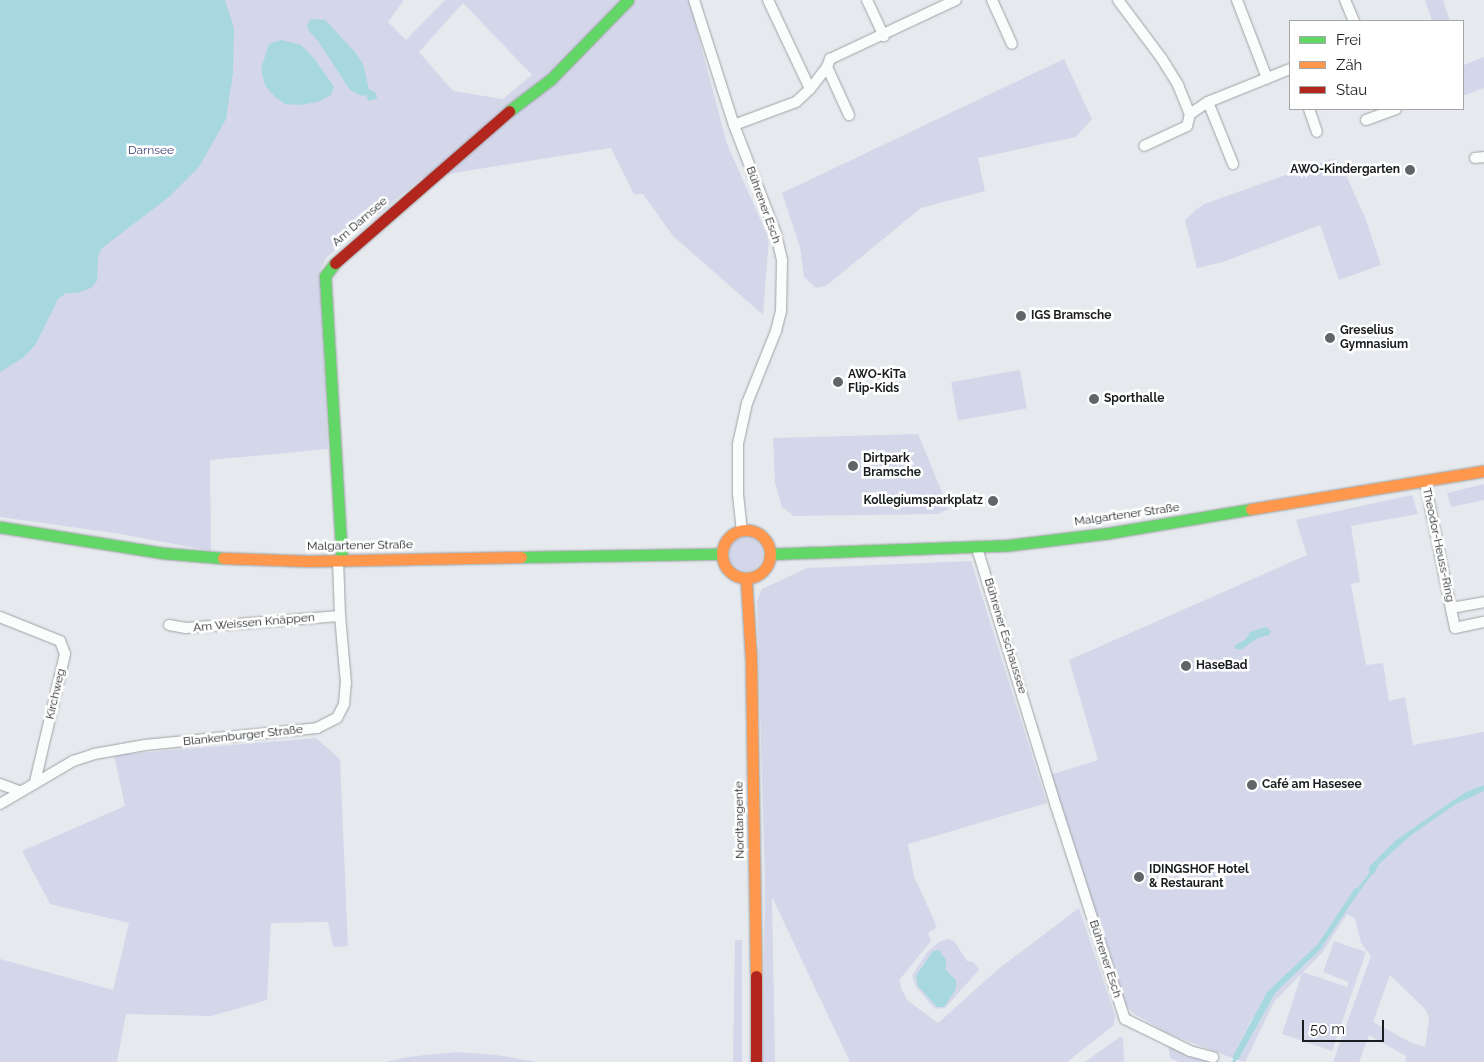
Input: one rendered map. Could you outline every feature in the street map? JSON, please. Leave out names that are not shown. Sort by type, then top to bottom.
[{"type":"street","name":"Am Darnsee","points":[[340,560],[325,276],[338,259],[398,206],[498,120],[551,79],[628,0]]},
{"type":"street","name":"Bührener Esch","points":[[694,0],[734,125],[776,234],[782,260],[784,285],[776,331],[747,403],[738,444],[738,494],[742,530]]},
{"type":"street","points":[[768,0],[810,89]]},
{"type":"street","points":[[867,0],[884,36]]},
{"type":"street","points":[[734,125],[796,102],[810,89],[827,67],[830,59],[884,36],[956,0]]},
{"type":"street","points":[[992,0],[1012,44]]},
{"type":"street","points":[[1118,0],[1166,66],[1178,85],[1190,114],[1187,126],[1144,146]]},
{"type":"street","points":[[1237,0],[1267,78]]},
{"type":"street","points":[[1345,0],[1354,20]]},
{"type":"street","points":[[827,67],[849,115]]},
{"type":"street","points":[[1190,114],[1208,102],[1289,69]]},
{"type":"street","points":[[1208,102],[1233,164]]},
{"type":"street","points":[[1309,110],[1317,132]]},
{"type":"street","points":[[1366,120],[1393,110]]},
{"type":"street","name":"Malgartener Straße","points":[[770,554],[978,548],[1109,533],[1484,471]]},
{"type":"street","name":"Theodor-Heuss-Ring","points":[[1425,482],[1455,628],[1484,622]]},
{"type":"street","name":"Malgartener Straße","points":[[0,527],[162,553],[212,558],[340,560],[722,554]]},
{"type":"street","points":[[742,530],[755,531],[761,535],[766,540],[770,554],[764,571],[746,578],[732,574],[727,568],[722,554],[727,539],[742,530]]},
{"type":"street","name":"Bührener Eschaussee","points":[[978,548],[1056,806]]},
{"type":"street","name":"Blankenburger Straße","points":[[0,804],[19,791],[73,761],[94,754],[145,745],[318,728],[337,718],[344,704],[346,683],[340,616],[340,560]]},
{"type":"street","name":"Nordtangente","points":[[746,578],[751,660],[755,836],[756,1062]]},
{"type":"street","name":"Theodor-Heuss-Ring","points":[[1451,608],[1484,602]]},
{"type":"street","name":"Am Weissen Knäppen","points":[[168,626],[186,628],[340,616]]},
{"type":"street","name":"Kirchweg","points":[[0,617],[60,641],[65,654],[35,782]]},
{"type":"street","points":[[0,784],[19,791]]},
{"type":"street","name":"Bührener Esch","points":[[1056,806],[1125,1019],[1190,1051],[1213,1057]]},
{"type":"green space","points":[[0,0],[404,0],[388,22],[406,40],[445,0],[689,0],[727,144],[769,239],[763,315],[673,236],[643,194],[634,194],[611,148],[422,178],[327,257],[320,271],[328,449],[210,460],[211,551],[121,534],[0,517]],"holes":[[[463,3],[532,75],[503,99],[453,91],[419,52]]]},
{"type":"green space","points":[[1425,0],[1443,0],[1450,20],[1432,20]]},
{"type":"green space","points":[[1484,57],[1484,88],[1464,96],[1464,65]]},
{"type":"green space","points":[[1064,59],[1092,119],[1076,137],[978,158],[985,191],[921,208],[826,286],[816,288],[804,277],[800,247],[782,193]]},
{"type":"green space","points":[[1331,159],[1340,163],[1347,177],[1366,220],[1381,265],[1339,280],[1320,225],[1223,262],[1197,268],[1185,220],[1197,209],[1204,204]]},
{"type":"green space","points":[[1020,370],[1027,408],[958,421],[951,382]]},
{"type":"green space","name":"Dirtpark Bramsche","points":[[918,434],[949,509],[938,514],[794,516],[782,507],[775,483],[773,438]]},
{"type":"green space","points":[[1484,484],[1484,500],[1451,507],[1447,493]]},
{"type":"green space","points":[[1412,495],[1418,514],[1351,526],[1360,582],[1351,584],[1366,665],[1383,663],[1389,701],[1405,697],[1413,745],[1484,732],[1484,1062],[1405,1062],[1406,1056],[1369,1035],[1359,1062],[1333,1062],[1371,956],[1361,943],[1355,919],[1347,914],[1322,953],[1303,972],[1347,987],[1349,982],[1323,972],[1334,941],[1366,952],[1332,1051],[1282,1034],[1302,973],[1274,1002],[1245,1062],[1238,1060],[1276,992],[1310,960],[1341,909],[1317,945],[1252,1019],[1232,1058],[1167,1033],[1133,1013],[1125,1005],[1050,775],[1098,760],[1069,660],[1307,555],[1296,520]],"holes":[[[1390,975],[1426,1010],[1429,1019],[1425,1047],[1410,1042],[1373,1022]]]},
{"type":"green space","points":[[746,537],[753,538],[758,542],[762,547],[762,561],[758,566],[753,570],[746,571],[739,570],[734,566],[730,561],[729,554],[730,547],[734,542],[739,538]]},
{"type":"green space","points":[[971,561],[1047,803],[908,844],[914,876],[937,927],[928,933],[931,941],[900,979],[901,988],[907,1000],[938,1023],[997,970],[1079,908],[1115,1015],[1114,1025],[1067,1062],[850,1062],[772,897],[775,1062],[763,1062],[765,881],[757,601],[762,589],[807,568]]},
{"type":"green space","points":[[316,738],[340,759],[348,946],[333,947],[328,922],[271,923],[267,1000],[211,1016],[126,1014],[117,1062],[0,1062],[0,959],[113,990],[129,923],[50,904],[22,851],[125,806],[114,755]]},
{"type":"green space","points":[[949,939],[954,941],[967,961],[974,962],[979,970],[945,1008],[935,1009],[916,987],[912,976],[927,952],[939,942]],"holes":[[[946,970],[956,980],[916,976]]]},
{"type":"green space","points":[[735,940],[742,940],[742,1062],[733,1062]]},
{"type":"green space","points":[[1120,1037],[1123,1038],[1124,1062],[1085,1062]]},
{"type":"green space","points":[[1168,1042],[1220,1062],[1179,1062],[1170,1058]]},
{"type":"green space","points":[[456,1052],[496,1055],[538,1062],[386,1062],[407,1057]]},
{"type":"shaded area","name":"Darnsee","points":[[0,0],[225,0],[234,28],[233,73],[226,119],[199,167],[169,197],[102,248],[98,257],[97,281],[91,288],[77,293],[66,293],[58,299],[36,344],[24,357],[0,372]]},
{"type":"shaded area","points":[[310,20],[325,20],[355,52],[363,64],[369,89],[376,93],[377,99],[369,101],[366,95],[362,96],[350,90],[318,41],[308,30],[307,25]]},
{"type":"shaded area","points":[[281,40],[301,45],[314,58],[334,87],[331,95],[318,102],[299,105],[285,104],[275,97],[265,85],[261,69],[269,44]]},
{"type":"shaded area","points":[[1266,627],[1271,631],[1269,635],[1258,638],[1242,649],[1235,649],[1235,645],[1246,639],[1250,632]]},
{"type":"shaded area","points":[[1484,785],[1484,791],[1456,804],[1411,835],[1379,864],[1374,874],[1369,874],[1369,867],[1396,840],[1464,793]]},
{"type":"shaded area","points":[[1355,888],[1359,888],[1359,892],[1319,951],[1276,992],[1238,1060],[1232,1058],[1267,992],[1317,945]]},
{"type":"shaded area","points":[[939,950],[946,960],[946,970],[956,980],[956,989],[944,1007],[937,1007],[918,986],[916,976],[933,951]]},
{"type":"waterway","points":[[1357,891],[1371,872]]},
{"type":"waterway","points":[[1233,1062],[1236,1056]]},
{"type":"traffic: fast","points":[[509,111],[551,79],[628,0]]},
{"type":"traffic: fast","points":[[335,263],[325,276],[342,560]]},
{"type":"traffic: fast","points":[[770,554],[1010,545],[1109,533],[1251,509]]},
{"type":"traffic: fast","points":[[0,527],[162,553],[223,558]]},
{"type":"traffic: fast","points":[[521,557],[722,554]]},
{"type":"traffic: slow","points":[[1251,509],[1484,471]]},
{"type":"traffic: slow","points":[[741,530],[751,530],[763,537],[770,549],[770,554],[770,559],[763,571],[751,578],[741,578],[733,574],[726,567],[722,559],[722,549],[726,541],[733,534],[741,530]]},
{"type":"traffic: slow","points":[[223,558],[309,561],[521,557]]},
{"type":"traffic: slow","points":[[746,578],[751,660],[756,976]]},
{"type":"traffic: jam","points":[[335,263],[509,111]]},
{"type":"traffic: jam","points":[[756,976],[756,1062]]},
{"type":"place","name":"AWO-Kindergarten","points":[[1410,170]]},
{"type":"place","name":"IGS Bramsche","points":[[1021,316]]},
{"type":"place","name":"Greselius Gymnasium","points":[[1330,338]]},
{"type":"place","name":"AWO-KiTa Flip-Kids","points":[[838,382]]},
{"type":"place","name":"Sporthalle","points":[[1094,399]]},
{"type":"place","name":"Dirtpark Bramsche","points":[[853,466]]},
{"type":"place","name":"Kollegiumsparkplatz","points":[[993,501]]},
{"type":"place","name":"HaseBad","points":[[1186,666]]},
{"type":"place","name":"Café am Hasesee","points":[[1252,785]]},
{"type":"place","name":"IDINGSHOF Hotel & Restaurant","points":[[1139,877]]}]
